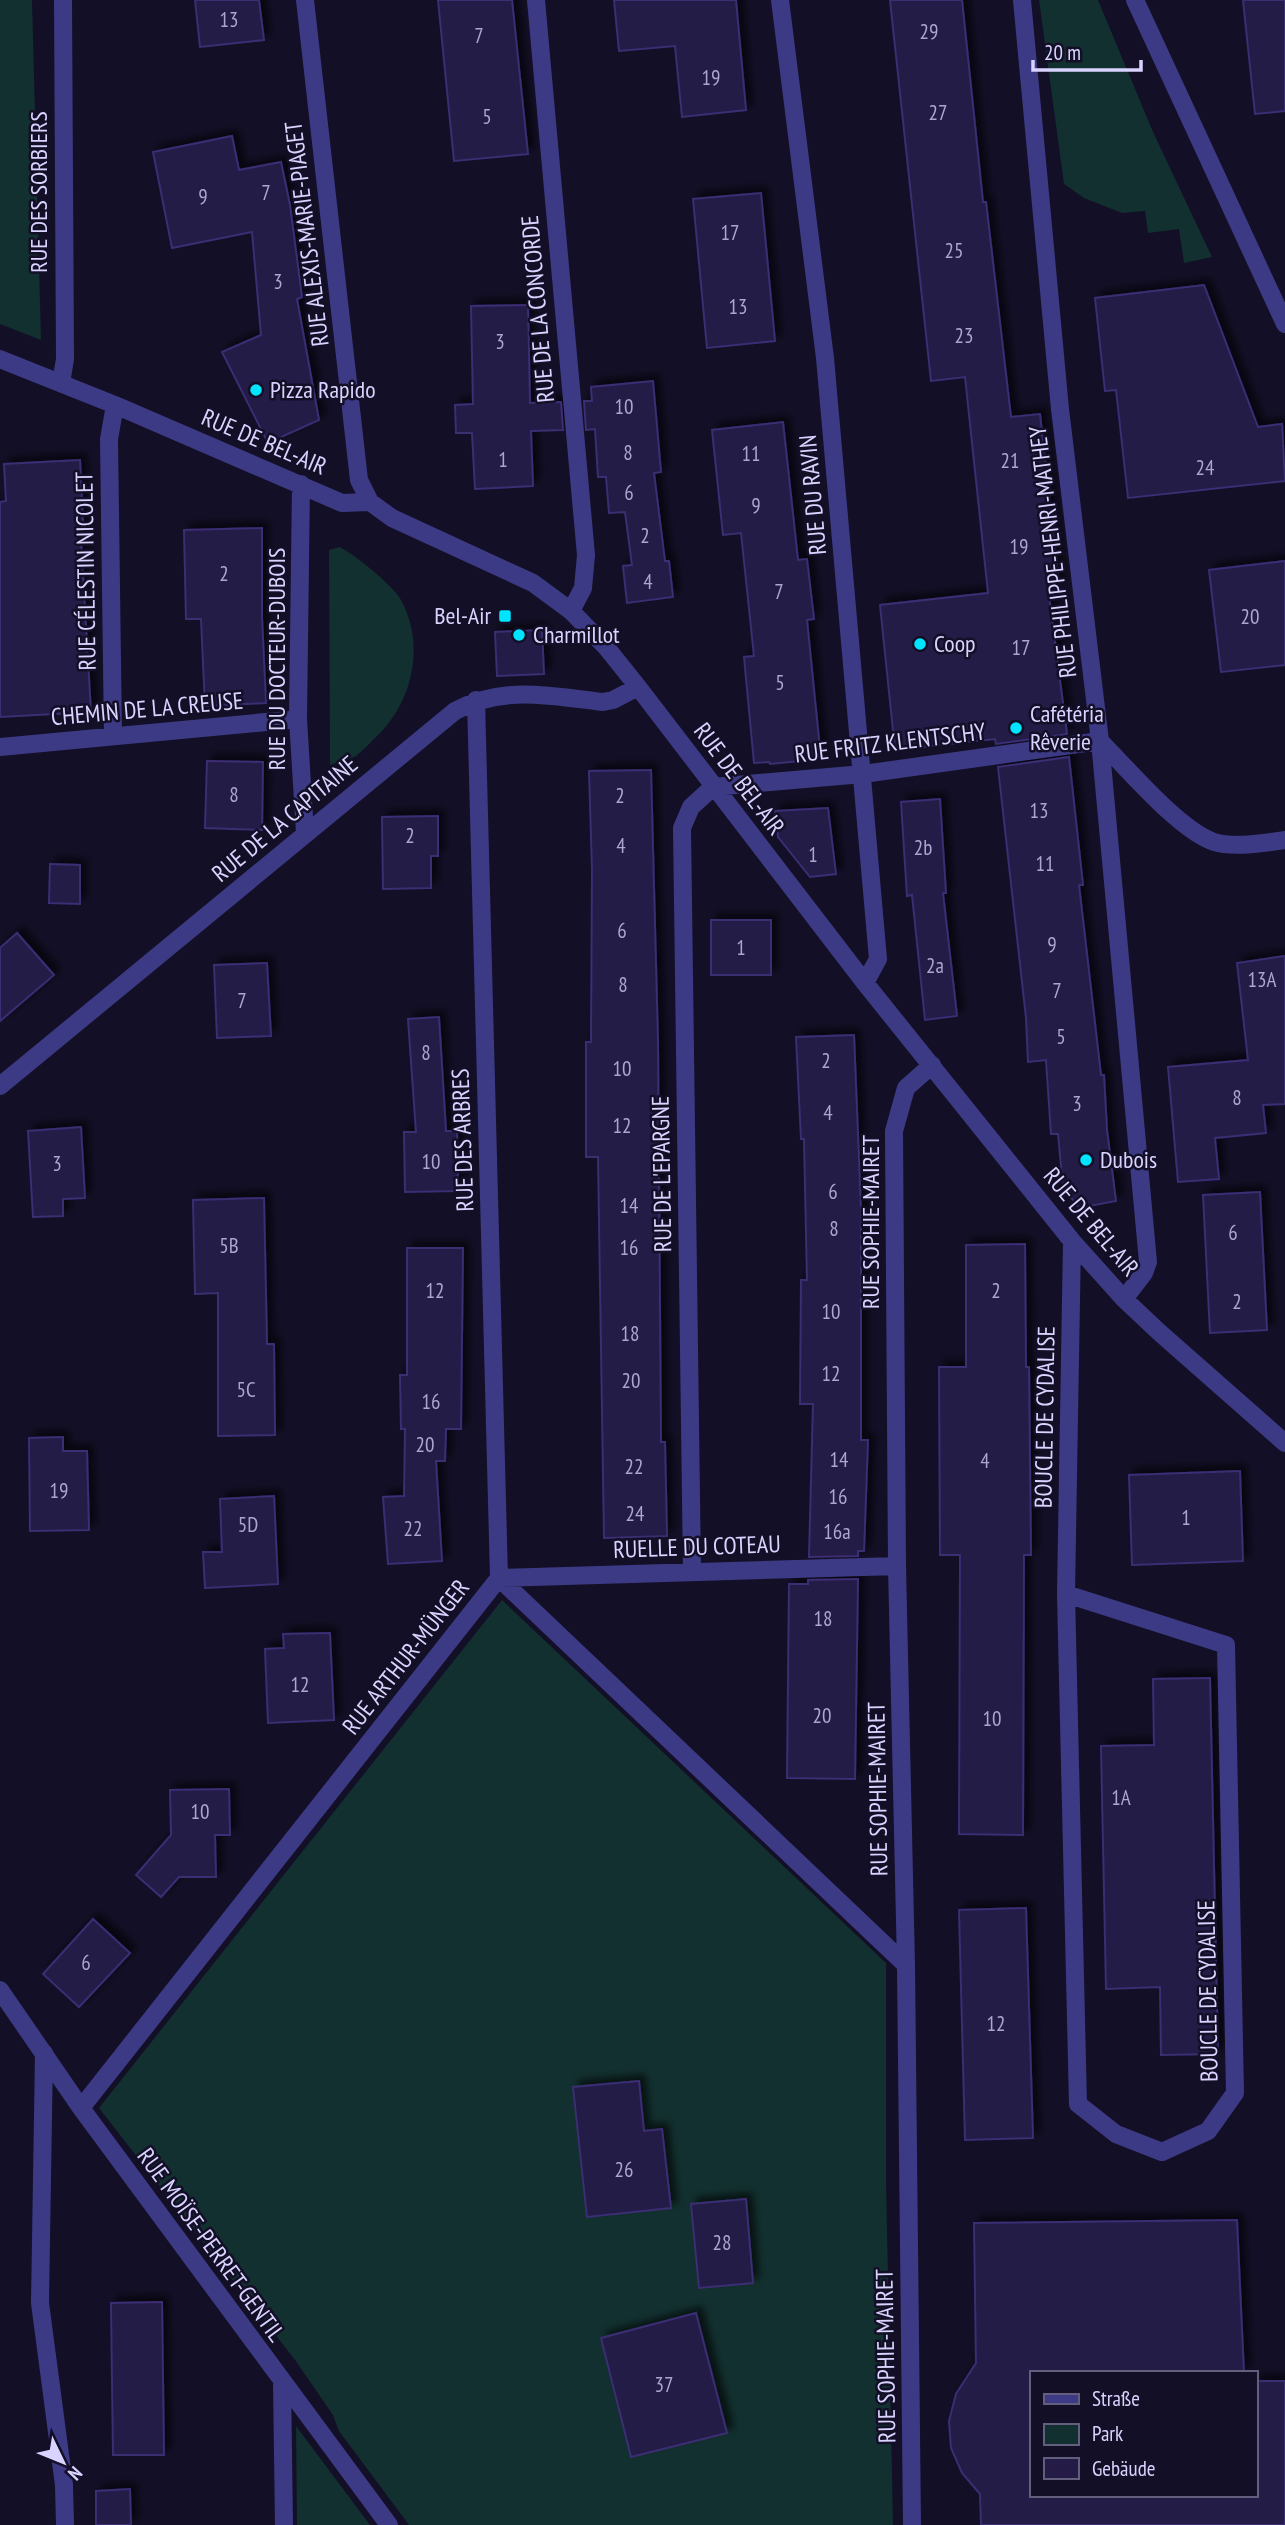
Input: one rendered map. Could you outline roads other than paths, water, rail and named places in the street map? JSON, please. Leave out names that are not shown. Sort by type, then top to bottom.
[{"type":"street","name":"RUE DES SORBIERS","points":[[61,383],[65,359],[63,0]]},
{"type":"street","name":"RUE ALEXIS-MARIE-PIAGET","points":[[304,0],[359,480],[370,502]]},
{"type":"street","name":"RUE DE LA CONCORDE","points":[[536,0],[586,555],[583,588],[571,611]]},
{"type":"street","name":"RUE DU RAVIN","points":[[780,0],[825,358],[863,774],[878,959],[864,983]]},
{"type":"street","name":"RUE PHILIPPE-HENRI-MATHEY","points":[[1022,0],[1060,409],[1100,741],[1148,1262],[1144,1273],[1124,1298]]},
{"type":"street","points":[[1135,0],[1285,324]]},
{"type":"street","name":"RUE DE BEL-AIR","points":[[0,359],[115,405],[342,503],[370,502],[393,518],[533,583],[571,611],[606,647],[638,687],[864,983],[1072,1241],[1158,1332],[1285,1443]]},
{"type":"street","name":"RUE CÉLESTIN NICOLET","points":[[113,736],[108,439],[115,405]]},
{"type":"street","name":"RUE DU DOCTEUR-DUBOIS","points":[[301,484],[298,719],[305,833]]},
{"type":"street","name":"RUE DE LA CAPITAINE","points":[[0,1086],[445,719],[476,700],[522,694],[603,702],[613,700],[638,687]]},
{"type":"street","name":"RUE DES ARBRES","points":[[476,700],[499,1578]]},
{"type":"street","name":"CHEMIN DE LA CREUSE","points":[[0,747],[298,719]]},
{"type":"street","name":"RUE FRITZ KLENTSCHY","points":[[713,787],[863,774],[1100,741]]},
{"type":"street","points":[[1100,741],[1178,819],[1215,842],[1254,845],[1285,840]]},
{"type":"street","name":"RUE DE L'EPARGNE","points":[[692,1572],[682,828],[691,807],[713,787]]},
{"type":"street","name":"RUE SOPHIE-MAIRET","points":[[912,2525],[906,1965],[897,1566],[894,1131],[906,1088],[932,1065]]},
{"type":"street","name":"BOUCLE DE CYDALISE","points":[[1066,1594],[1226,1645],[1235,2093],[1208,2131],[1162,2152],[1116,2134],[1078,2104],[1066,1594],[1072,1241]]},
{"type":"street","name":"RUELLE DU COTEAU","points":[[499,1578],[897,1566]]},
{"type":"street","name":"RUE ARTHUR-MÜNGER","points":[[81,2108],[499,1578],[906,1965]]},
{"type":"street","name":"RUE MOÏSE-PERRET-GENTIL","points":[[0,1990],[81,2108],[389,2525]]},
{"type":"street","points":[[44,2053],[40,2303],[64,2485],[65,2525]]},
{"type":"street","points":[[282,2382],[284,2525]]},
{"type":"place","name":"Pizza Rapido","points":[[256,390]]},
{"type":"place","name":"Bel-Air","points":[[505,616]]},
{"type":"place","name":"Charmillot","points":[[519,635]]},
{"type":"place","name":"Coop","points":[[920,644]]},
{"type":"place","name":"Cafétéria Rêverie","points":[[1016,728]]},
{"type":"place","name":"Dubois","points":[[1086,1160]]}]
